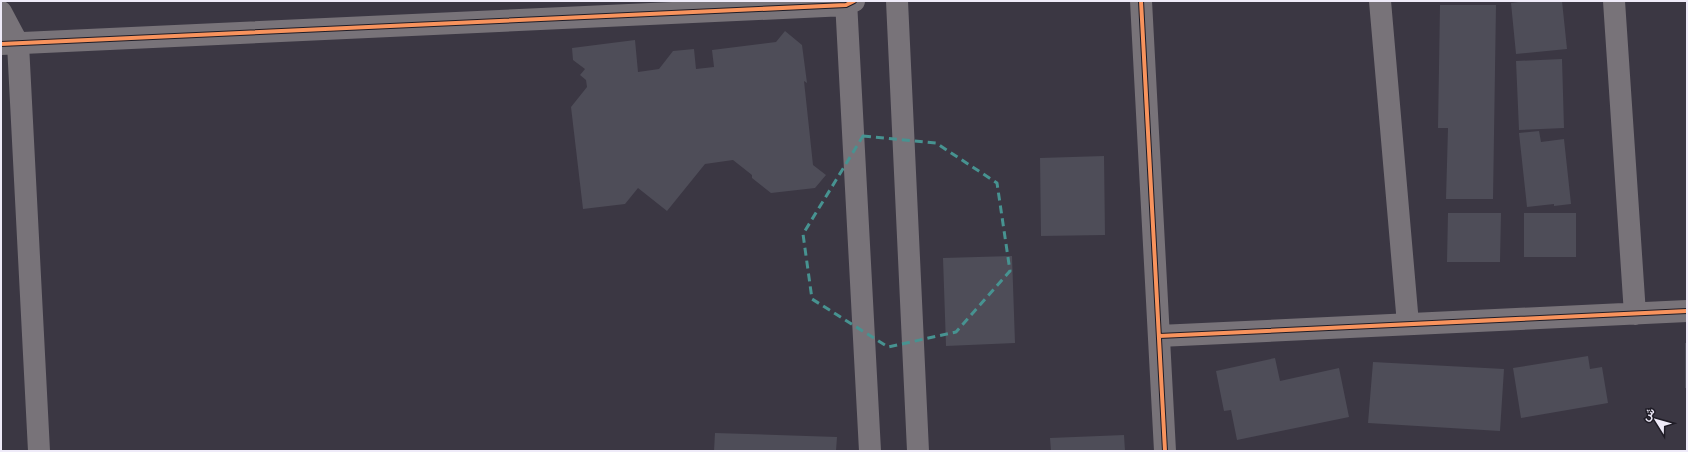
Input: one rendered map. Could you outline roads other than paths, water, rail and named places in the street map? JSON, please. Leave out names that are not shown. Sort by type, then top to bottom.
[{"type":"street","points":[[897,1],[918,451]]},
{"type":"street","points":[[1141,1],[1165,451]]},
{"type":"street","points":[[1380,1],[1408,324]]},
{"type":"street","points":[[1614,1],[1635,314]]},
{"type":"street","points":[[10,44],[849,2],[870,451]]},
{"type":"street","points":[[1,12],[10,44],[39,451]]},
{"type":"street","points":[[1159,336],[1687,311]]}]
